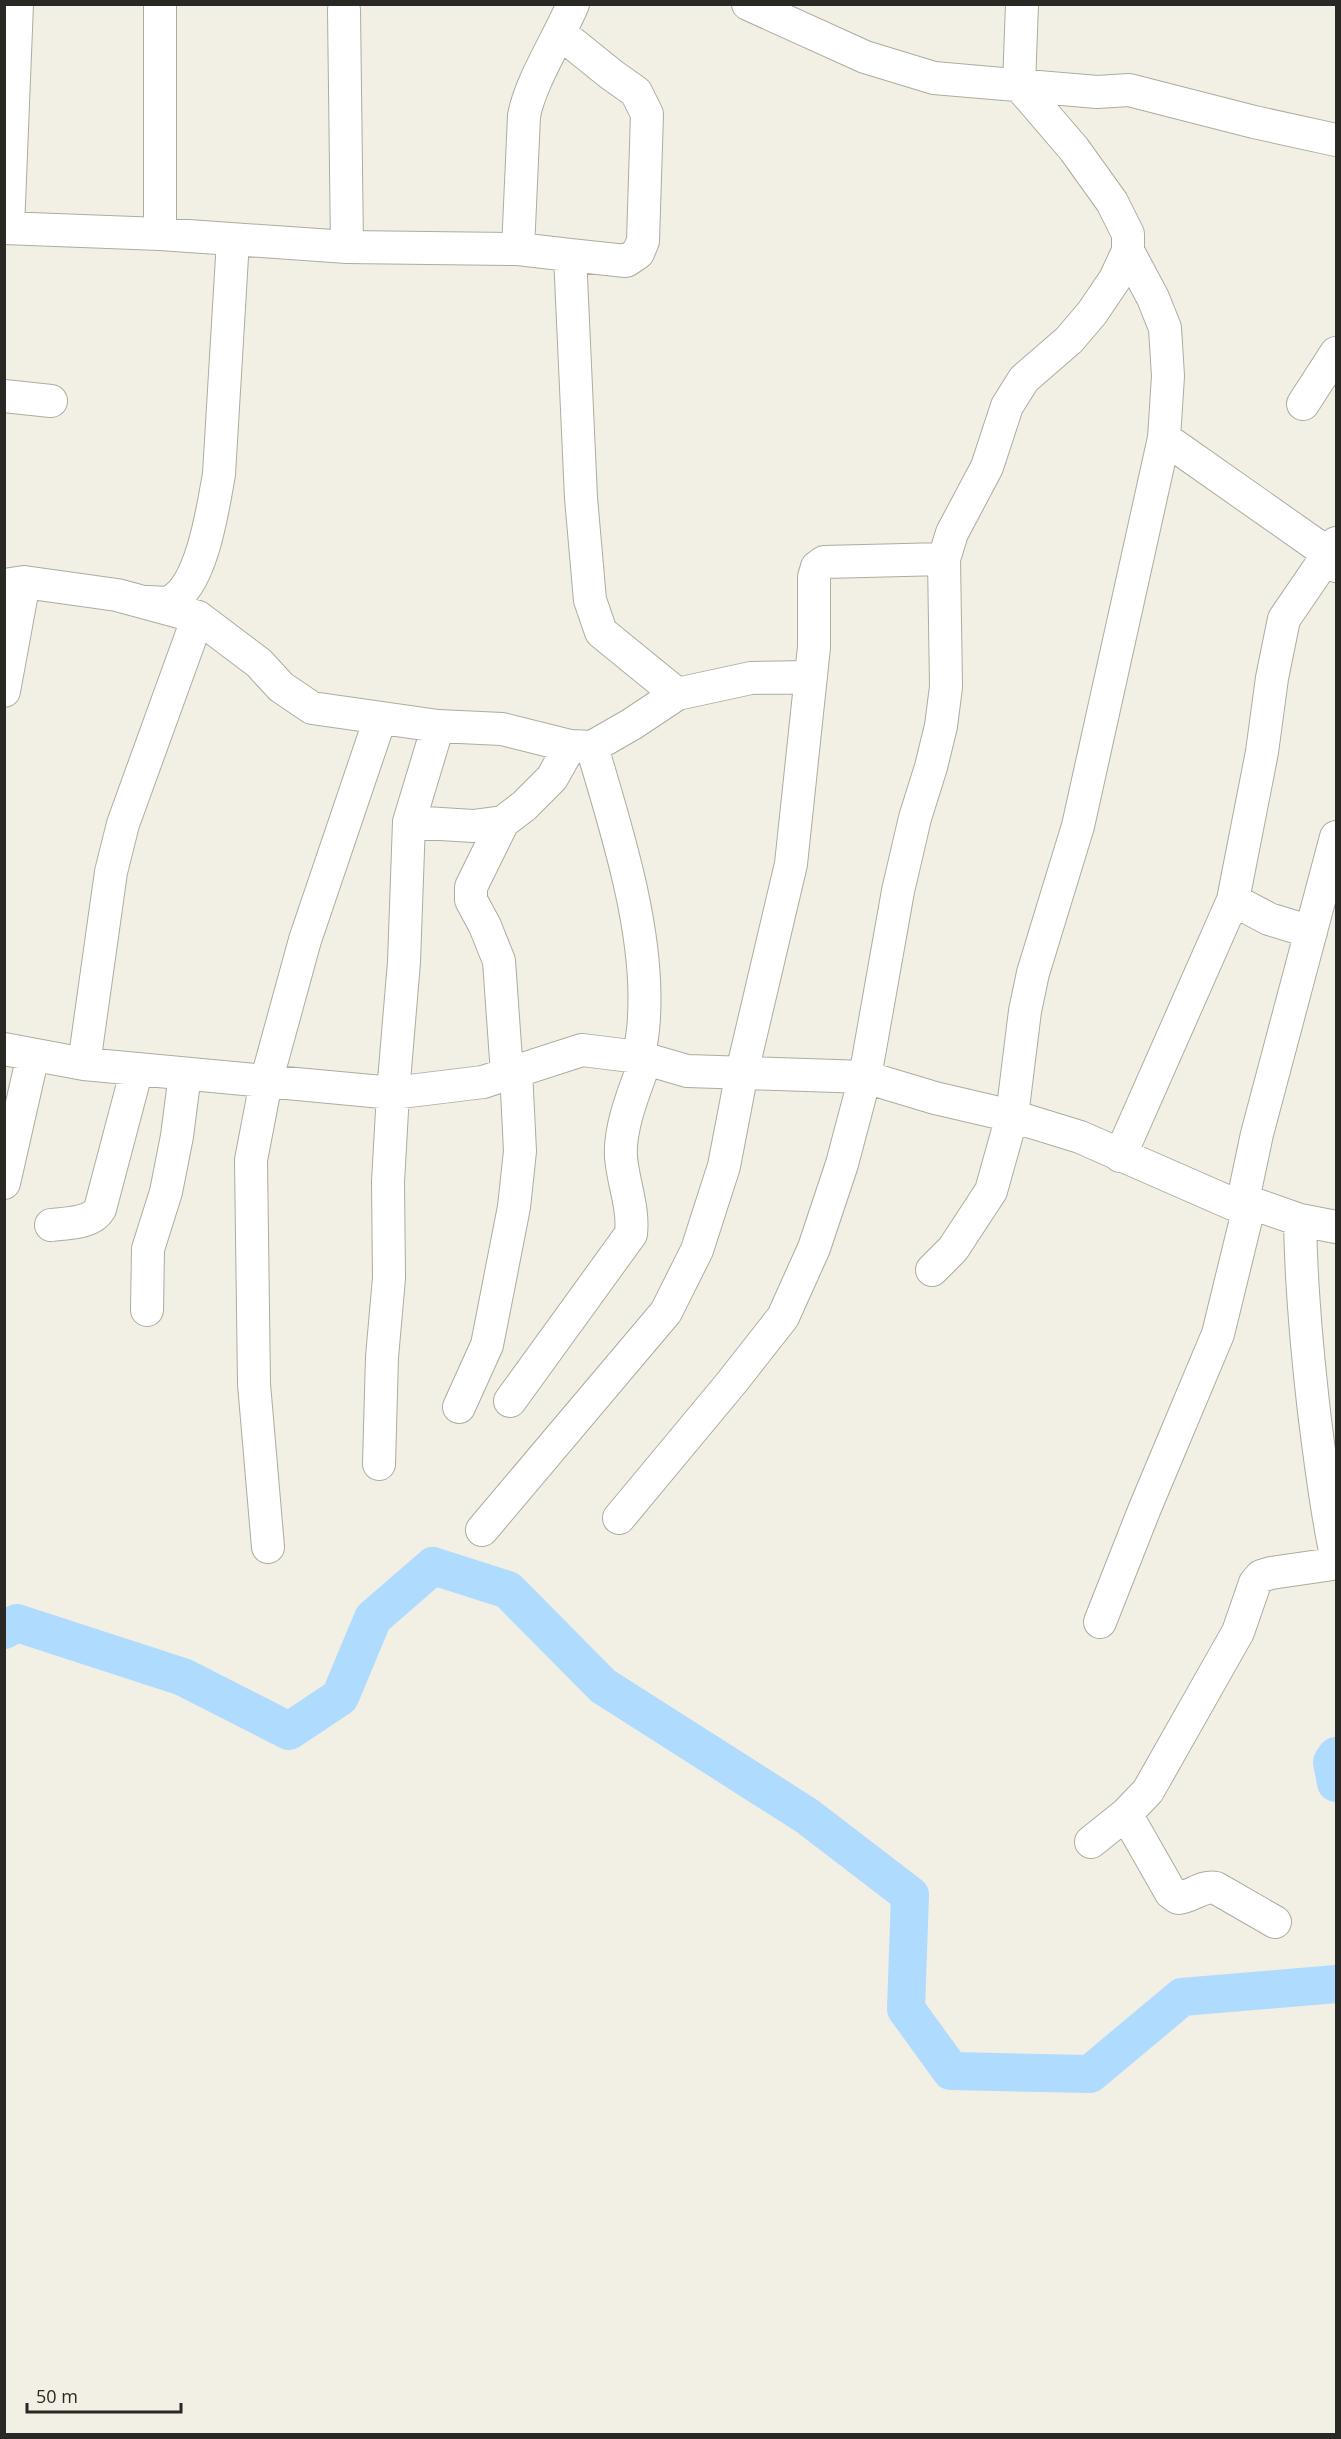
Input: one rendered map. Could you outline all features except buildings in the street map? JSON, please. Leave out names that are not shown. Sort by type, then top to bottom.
[{"type":"street","points":[[17,4],[6,228],[160,234],[346,247],[518,249],[626,261],[638,252],[643,241],[647,114],[636,92],[561,34]]},
{"type":"street","points":[[160,4],[160,234]]},
{"type":"street","points":[[518,249],[527,100],[561,34],[573,4]]},
{"type":"street","points":[[748,4],[865,57],[934,78],[1097,92],[1129,90],[1336,140]]},
{"type":"street","points":[[619,1518],[783,1317],[814,1248],[842,1164],[865,1077],[898,891],[941,726],[946,687],[944,559],[952,533],[978,488],[1007,406],[1024,379],[1069,340],[1092,313],[1115,279],[1128,251],[1128,234],[1112,202],[1074,149],[1019,85],[1022,4]]},
{"type":"street","points":[[344,10],[346,247]]},
{"type":"street","points":[[141,601],[168,603],[184,592],[194,576],[206,531],[219,474],[233,240]]},
{"type":"street","points":[[932,1270],[953,1249],[992,1191],[1012,1116],[1024,1011],[1033,973],[1078,826],[1164,438],[1168,376],[1165,328],[1153,298],[1128,251]]},
{"type":"street","points":[[570,255],[581,498],[590,600],[601,632],[676,694]]},
{"type":"street","points":[[1303,404],[1336,353]]},
{"type":"street","points":[[4,396],[51,401]]},
{"type":"street","points":[[1120,1156],[1233,900],[1284,619],[1334,555],[1164,438]]},
{"type":"street","points":[[482,1530],[666,1312],[697,1250],[724,1166],[742,1072],[791,864],[803,768],[814,647],[814,577],[817,567],[824,562],[944,559]]},
{"type":"street","points":[[4,691],[14,584],[117,595],[198,617],[259,663],[281,687],[312,708],[438,726],[502,729],[581,746]]},
{"type":"street","points":[[84,1064],[111,872],[123,824],[198,617]]},
{"type":"street","points":[[459,1407],[487,1345],[514,1207],[520,1151],[499,961],[485,926],[471,900],[471,887],[503,822],[524,806],[581,746],[632,724],[676,694],[751,678],[811,677]]},
{"type":"street","points":[[268,1547],[254,1384],[251,1160],[266,1082],[305,940],[380,719]]},
{"type":"street","points":[[379,1464],[382,1357],[389,1278],[388,1182],[404,962],[409,822],[438,726]]},
{"type":"street","points":[[510,1401],[631,1234],[633,1219],[621,1157],[621,1141],[642,1058],[645,1015],[644,967],[620,843],[581,746]]},
{"type":"street","points":[[409,822],[474,826],[503,822]]},
{"type":"street","points":[[1100,1622],[1218,1334],[1246,1202],[1257,1134],[1320,929],[1336,837]]},
{"type":"street","points":[[1233,900],[1269,920],[1320,929]]},
{"type":"street","points":[[4,1183],[19,1052],[84,1064],[393,1093],[483,1083],[582,1050],[642,1058],[687,1071],[865,1077],[935,1098],[1012,1116],[1080,1137],[1233,1204],[1246,1202],[1299,1220],[1336,1227]]},
{"type":"street","points":[[51,1225],[89,1219],[100,1209],[137,1069]]},
{"type":"street","points":[[147,1310],[148,1249],[166,1192],[177,1136],[185,1074]]},
{"type":"street","points":[[1091,1842],[1126,1814],[1148,1791],[1238,1632],[1255,1583],[1262,1576],[1271,1573],[1333,1564],[1336,1556],[1327,1516],[1310,1380],[1301,1290],[1299,1220]]},
{"type":"street","points":[[1126,1814],[1171,1893],[1178,1898],[1186,1897],[1208,1886],[1216,1888],[1275,1922]]},
{"type":"waterway","points":[[4,1630],[17,1623],[183,1677],[289,1731],[340,1697],[373,1618],[433,1566],[508,1590],[603,1686],[807,1816],[910,1895],[906,2009],[951,2071],[1090,2074],[1182,1997],[1336,1984]]},
{"type":"waterway","points":[[1336,1756],[1332,1762],[1336,1783]]}]
